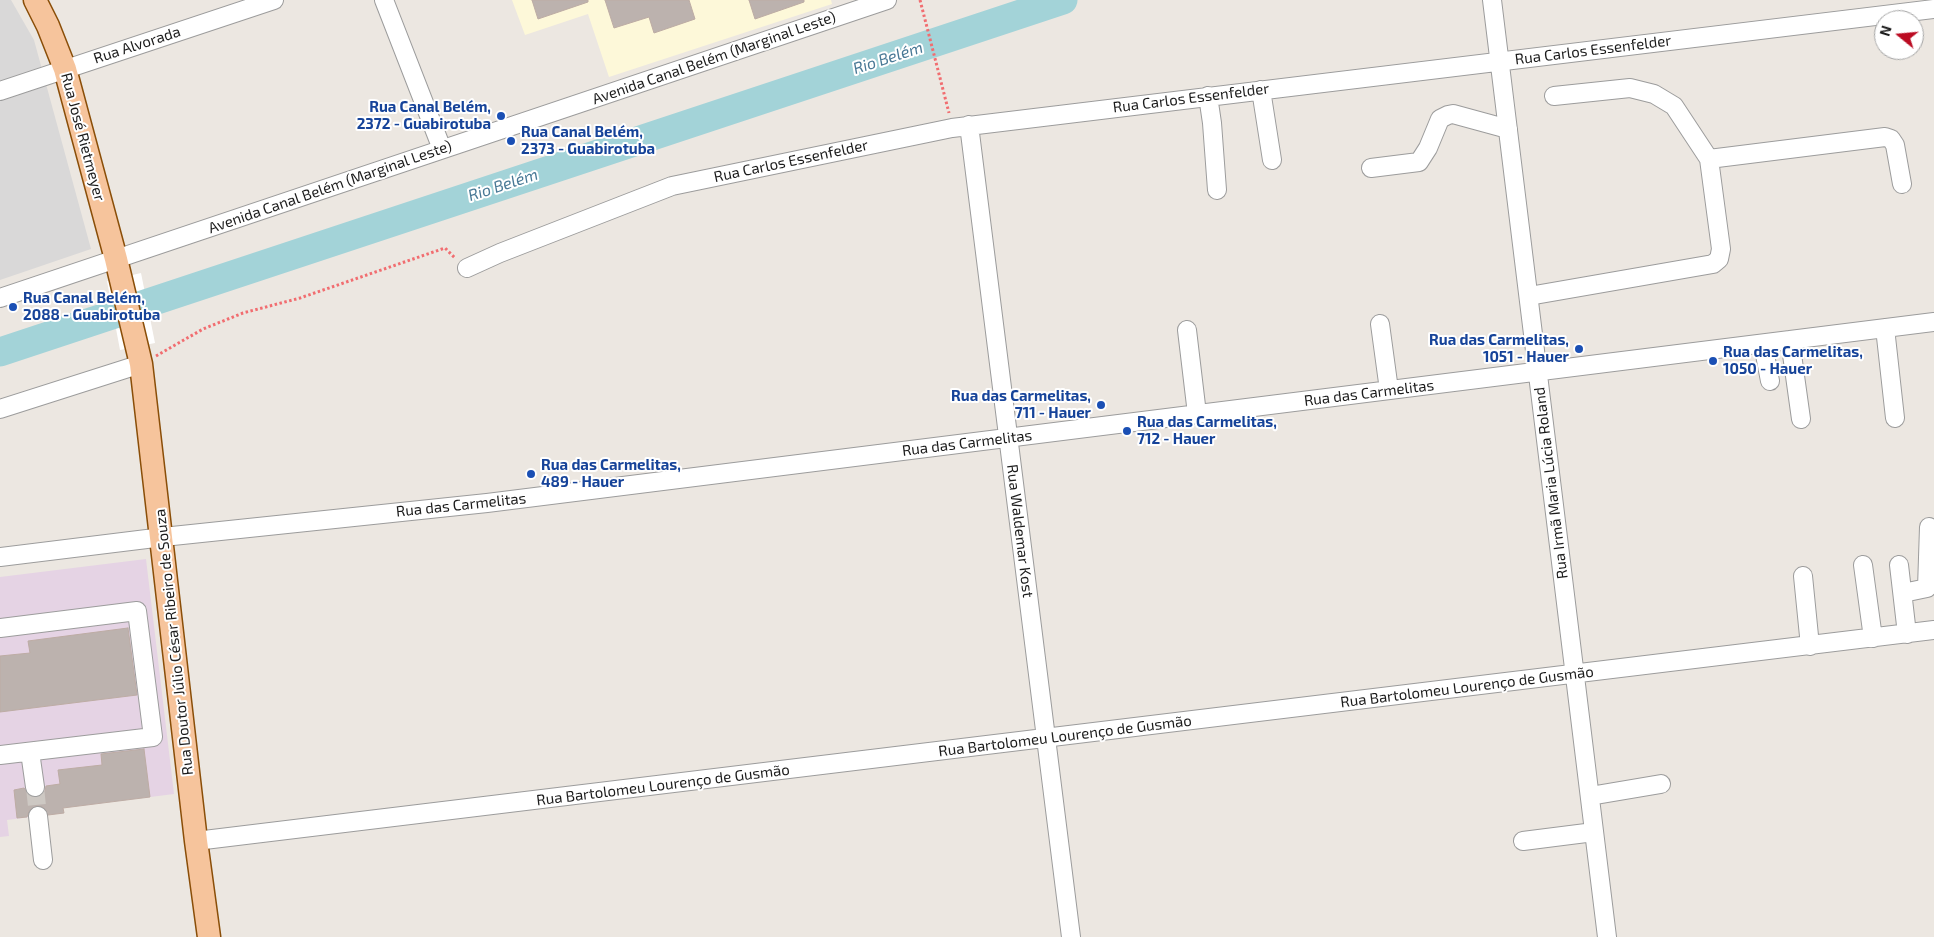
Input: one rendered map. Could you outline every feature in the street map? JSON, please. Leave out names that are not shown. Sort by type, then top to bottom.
[{"type":"main road","name":"Rua José Rietmeyer","points":[[34,0],[48,26],[65,69],[139,355]]},
{"type":"main road","name":"Rua Doutor Júlio César Ribeiro de Souza","points":[[139,355],[209,937]]},
{"type":"street","name":"Rua Alvorada","points":[[0,91],[274,0]]},
{"type":"street","points":[[384,0],[442,149]]},
{"type":"street","name":"Avenida Canal Belém (Marginal Leste)","points":[[0,298],[118,268],[442,149],[887,0]]},
{"type":"street","name":"Rua Irmã Maria Lúcia Roland","points":[[1492,0],[1607,937]]},
{"type":"street","name":"Rua Carlos Essenfelder","points":[[467,268],[672,186],[960,126],[1934,9]]},
{"type":"street","points":[[1529,296],[1713,264],[1719,259],[1721,249],[1709,159],[1674,106],[1654,94],[1630,88],[1554,96]]},
{"type":"street","points":[[1261,90],[1272,160]]},
{"type":"street","points":[[1208,96],[1217,190]]},
{"type":"street","points":[[1372,168],[1419,162],[1428,148],[1440,119],[1448,115],[1454,114],[1508,129]]},
{"type":"street","name":"Rua Waldemar Kost","points":[[960,126],[1008,438],[1071,937]]},
{"type":"street","points":[[1709,159],[1885,137],[1891,139],[1895,145],[1902,184]]},
{"type":"street","name":"Rua das Carmelitas","points":[[0,557],[162,537],[487,502],[1934,322]]},
{"type":"street","points":[[1380,324],[1389,390]]},
{"type":"street","points":[[1879,329],[1884,394]]},
{"type":"street","points":[[1879,329],[1896,418]]},
{"type":"street","points":[[1187,330],[1197,414]]},
{"type":"street","points":[[1790,340],[1802,419]]},
{"type":"street","points":[[1763,344],[1770,381]]},
{"type":"street","points":[[0,409],[139,355]]},
{"type":"street","points":[[1903,593],[1927,588],[1929,527]]},
{"type":"street","points":[[1863,565],[1873,638]]},
{"type":"street","points":[[1899,565],[1908,634]]},
{"type":"street","points":[[1803,576],[1810,646]]},
{"type":"street","points":[[0,628],[138,611],[152,737],[0,755]]},
{"type":"street","name":"Rua Bartolomeu Lourenço de Gusmão","points":[[196,841],[1934,630]]},
{"type":"street","points":[[30,752],[34,787]]},
{"type":"street","points":[[1590,796],[1661,784]]},
{"type":"street","points":[[38,816],[43,860]]},
{"type":"street","points":[[1523,841],[1594,832]]},
{"type":"path","points":[[920,0],[937,67],[960,126]]},
{"type":"path","points":[[139,355],[243,313],[300,298],[445,248],[467,268]]},
{"type":"shaded area","points":[[0,0],[11,0],[34,40],[91,249],[0,280]]},
{"type":"shaded area","points":[[512,0],[831,0],[832,4],[609,77],[588,14],[525,35]]},
{"type":"shaded area","points":[[146,559],[174,794],[63,808],[64,813],[7,820],[9,836],[0,837],[0,577]]},
{"type":"pier","points":[[141,273],[155,343],[120,350],[107,281]]},
{"type":"building","points":[[532,0],[588,0],[588,2],[538,19]]},
{"type":"building","points":[[605,0],[689,0],[695,19],[654,33],[649,17],[614,28]]},
{"type":"building","points":[[749,0],[804,0],[804,2],[755,19]]},
{"type":"building","points":[[128,628],[137,695],[0,712],[0,656],[30,653],[28,641]]},
{"type":"building","points":[[144,749],[150,797],[63,808],[64,813],[48,815],[43,807],[36,806],[29,811],[27,817],[17,818],[14,790],[24,788],[31,797],[37,797],[45,791],[46,786],[60,784],[58,770],[102,765],[101,754]]},
{"type":"waterway","name":"Rio Belém","points":[[0,352],[1063,0]]},
{"type":"tunnel","points":[[35,787],[38,816]]},
{"type":"place","name":"Rua Canal Belém, 2372 - Guabirotuba","points":[[501,116]]},
{"type":"place","name":"Rua Canal Belém, 2373 - Guabirotuba","points":[[511,141]]},
{"type":"place","name":"Rua Canal Belém, 2088 - Guabirotuba","points":[[13,307]]},
{"type":"place","name":"Rua das Carmelitas, 1051 - Hauer","points":[[1579,349]]},
{"type":"place","name":"Rua das Carmelitas, 1050 - Hauer","points":[[1713,361]]},
{"type":"place","name":"Rua das Carmelitas, 711 - Hauer","points":[[1101,405]]},
{"type":"place","name":"Rua das Carmelitas, 712 - Hauer","points":[[1127,431]]},
{"type":"place","name":"Rua das Carmelitas, 489 - Hauer","points":[[531,474]]}]
